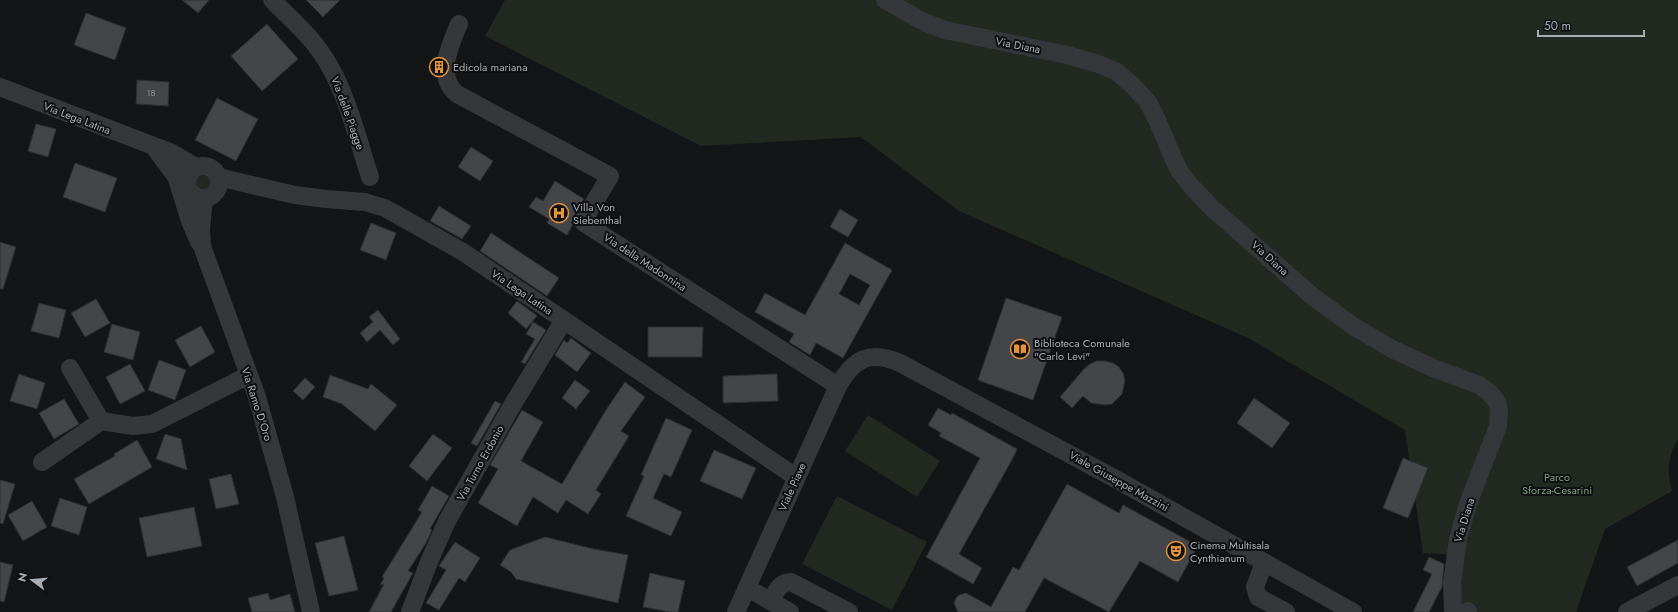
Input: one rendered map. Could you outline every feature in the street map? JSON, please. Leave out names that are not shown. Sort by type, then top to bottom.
[{"type":"street","name":"Via delle Piagge","points":[[272,0],[310,38],[326,60],[340,88],[370,177],[385,208]]},
{"type":"street","name":"Via Diana","points":[[885,0],[916,18],[939,28],[1067,55],[1099,64],[1117,72],[1148,102],[1180,172],[1192,187],[1212,208],[1312,296],[1353,326],[1392,348],[1433,368],[1472,382],[1490,392],[1497,402],[1498,426],[1468,504],[1458,539],[1452,583],[1463,612]]},
{"type":"street","name":"Via della Madonnina","points":[[459,24],[450,48],[445,72],[448,84],[458,94],[610,176],[582,221],[584,223],[838,386]]},
{"type":"street","name":"Via Lega Latina","points":[[0,87],[179,156],[196,167]]},
{"type":"street","points":[[154,147],[188,190],[208,197],[216,191],[218,187],[218,177],[212,168],[207,166],[196,167],[189,174],[188,190]]},
{"type":"street","name":"Via Lega Latina","points":[[218,177],[295,195],[369,202],[385,208],[463,252],[796,477]]},
{"type":"street","points":[[350,200],[370,177]]},
{"type":"street","name":"Via Ramo D'Oro","points":[[188,190],[201,229],[202,246],[257,397],[285,497],[311,612]]},
{"type":"street","name":"Via Turno Erdonio","points":[[410,612],[431,556],[447,521],[513,404],[564,320]]},
{"type":"street","name":"Viale Piave","points":[[736,612],[838,386],[853,365],[867,358],[881,356]]},
{"type":"street","name":"Viale Giuseppe Mazzini","points":[[881,356],[900,362],[1105,473],[1354,612]]},
{"type":"street","points":[[70,368],[101,421]]},
{"type":"street","points":[[42,462],[101,421],[133,426],[152,424],[249,374]]},
{"type":"street","points":[[1264,563],[1255,587],[1258,597],[1286,612]]},
{"type":"street","points":[[771,601],[780,585],[783,583],[792,582],[849,612]]},
{"type":"street","points":[[1627,612],[1678,586]]},
{"type":"street","points":[[747,588],[790,612]]},
{"type":"green space","name":"Parco Sforza-Cesarini","points":[[505,0],[1678,0],[1678,440],[1674,446],[1669,465],[1669,478],[1672,491],[1605,529],[1576,612],[1461,612],[1461,555],[1423,553],[1405,430],[1248,338],[959,211],[861,137],[701,146],[485,36]]},
{"type":"green space","points":[[202,173],[209,178],[210,181],[205,188],[202,189],[195,184],[194,181],[199,174]]},
{"type":"green space","points":[[868,415],[940,461],[917,497],[845,451]]},
{"type":"green space","points":[[837,496],[927,542],[892,610],[802,564]]},
{"type":"building","points":[[182,0],[209,0],[198,13]]},
{"type":"building","points":[[306,0],[340,0],[323,17]]},
{"type":"building","points":[[86,13],[126,28],[115,60],[74,45]]},
{"type":"building","points":[[267,24],[298,59],[262,91],[231,56]]},
{"type":"building","points":[[137,80],[169,82],[168,106],[136,104]]},
{"type":"building","points":[[217,98],[258,119],[236,161],[195,140]]},
{"type":"building","points":[[36,124],[56,129],[48,157],[28,151]]},
{"type":"building","points":[[471,147],[493,161],[480,181],[458,167]]},
{"type":"building","points":[[75,163],[117,178],[105,212],[63,197]]},
{"type":"building","name":"Villa Von Siebenthal","points":[[555,181],[584,199],[574,216],[573,224],[567,235],[547,223],[549,219],[529,207],[536,197],[543,201]]},
{"type":"building","points":[[439,206],[471,226],[462,239],[430,221]]},
{"type":"building","points":[[840,209],[858,220],[848,237],[830,227]]},
{"type":"building","points":[[371,223],[396,233],[386,260],[360,250]]},
{"type":"building","points":[[491,233],[559,278],[547,296],[480,251]]},
{"type":"building","points":[[0,242],[16,247],[3,289],[0,289]]},
{"type":"building","points":[[845,243],[892,270],[843,358],[816,343],[810,355],[789,342],[794,334],[755,312],[765,293],[805,315]],"holes":[[[850,274],[870,285],[859,305],[839,294]]]},
{"type":"building","name":"Biblioteca Comunale \"Carlo Levi\"","points":[[1006,298],[1062,317],[1033,400],[978,380]]},
{"type":"building","points":[[96,299],[110,323],[85,337],[71,313]]},
{"type":"building","points":[[517,301],[537,316],[526,329],[508,313]]},
{"type":"building","points":[[39,303],[66,310],[59,338],[31,331]]},
{"type":"building","points":[[378,310],[400,339],[393,345],[380,330],[367,342],[360,333],[373,322],[369,317]]},
{"type":"building","points":[[533,322],[546,330],[525,364],[521,362],[535,339],[526,334]]},
{"type":"building","points":[[112,324],[140,332],[133,360],[104,352]]},
{"type":"building","points":[[201,326],[215,352],[190,367],[175,340]]},
{"type":"building","points":[[648,327],[703,327],[702,357],[648,357]]},
{"type":"building","points":[[571,338],[591,353],[577,372],[555,355],[564,340],[567,343]]},
{"type":"building","points":[[159,360],[186,370],[175,400],[148,390]]},
{"type":"building","points":[[1097,361],[1113,363],[1119,367],[1125,380],[1122,394],[1112,404],[1105,405],[1091,403],[1083,396],[1072,408],[1060,397],[1084,369]]},
{"type":"building","points":[[130,364],[145,391],[120,404],[106,377]]},
{"type":"building","points":[[19,374],[45,383],[37,409],[10,401]]},
{"type":"building","points":[[777,374],[778,401],[723,403],[723,376]]},
{"type":"building","points":[[330,375],[368,389],[371,384],[397,405],[375,431],[342,404],[323,397]]},
{"type":"building","points":[[305,378],[315,387],[303,400],[293,391]]},
{"type":"building","points":[[575,380],[590,391],[576,409],[562,398]]},
{"type":"building","points":[[625,382],[645,397],[621,431],[629,436],[596,490],[601,494],[588,514],[566,500],[558,513],[533,497],[517,526],[478,503],[498,469],[490,465],[522,410],[543,422],[521,461],[562,484],[606,410]]},
{"type":"building","points":[[1254,398],[1290,423],[1272,448],[1237,423]]},
{"type":"building","points":[[64,399],[79,424],[54,439],[39,413]]},
{"type":"building","points":[[495,401],[501,404],[477,446],[471,443]]},
{"type":"building","points":[[938,408],[951,415],[952,413],[1017,449],[959,554],[982,568],[973,584],[926,557],[980,458],[939,436],[941,433],[928,425]]},
{"type":"building","points":[[666,418],[692,430],[671,477],[664,474],[653,498],[682,512],[671,536],[626,516],[644,476],[641,475]]},
{"type":"building","points":[[165,434],[181,439],[187,470],[156,459]]},
{"type":"building","points":[[433,434],[452,448],[427,481],[409,466]]},
{"type":"building","points":[[137,440],[152,467],[89,504],[74,479],[115,456],[114,454]]},
{"type":"building","points":[[714,450],[756,468],[742,499],[700,481]]},
{"type":"building","points":[[1403,458],[1428,468],[1408,518],[1383,508]]},
{"type":"building","points":[[231,474],[239,504],[216,509],[209,479]]},
{"type":"building","points":[[0,480],[15,484],[3,524],[0,523]]},
{"type":"building","points":[[1067,484],[1119,513],[1123,505],[1198,546],[1178,582],[1140,561],[1109,612],[1044,578],[1025,612],[958,612],[954,603],[956,598],[959,595],[966,593],[991,607],[1013,567],[1019,570]]},
{"type":"building","points":[[432,486],[449,496],[430,529],[432,530],[426,543],[408,571],[413,573],[391,612],[369,612],[384,584],[380,585],[384,578],[382,577],[422,512],[418,510]]},
{"type":"building","points":[[60,498],[87,507],[79,535],[51,526]]},
{"type":"building","points":[[32,501],[47,527],[23,541],[8,515]]},
{"type":"building","points":[[194,507],[202,546],[147,557],[139,518]]},
{"type":"building","points":[[344,536],[358,590],[329,596],[315,543]]},
{"type":"building","points":[[545,537],[594,549],[628,555],[618,603],[516,579],[511,572],[500,565],[510,550]]},
{"type":"building","points":[[1678,540],[1678,563],[1637,586],[1627,567]]},
{"type":"building","points":[[455,542],[480,558],[465,582],[459,578],[439,610],[426,603],[446,570],[439,566]]},
{"type":"building","points":[[1429,557],[1444,564],[1442,587],[1429,612],[1413,612],[1432,574],[1423,570]]},
{"type":"building","points":[[0,562],[13,565],[4,602],[0,601]]},
{"type":"building","points":[[650,573],[685,581],[678,612],[643,607]]},
{"type":"building","points":[[268,593],[270,600],[290,594],[295,612],[252,612],[248,598]]},
{"type":"place","name":"Edicola mariana","points":[[439,67]]},
{"type":"place","name":"Villa Von Siebenthal","points":[[559,213]]},
{"type":"place","name":"Biblioteca Comunale \"Carlo Levi\"","points":[[1020,349]]},
{"type":"place","name":"Cinema Multisala Cynthianum","points":[[1176,551]]}]
